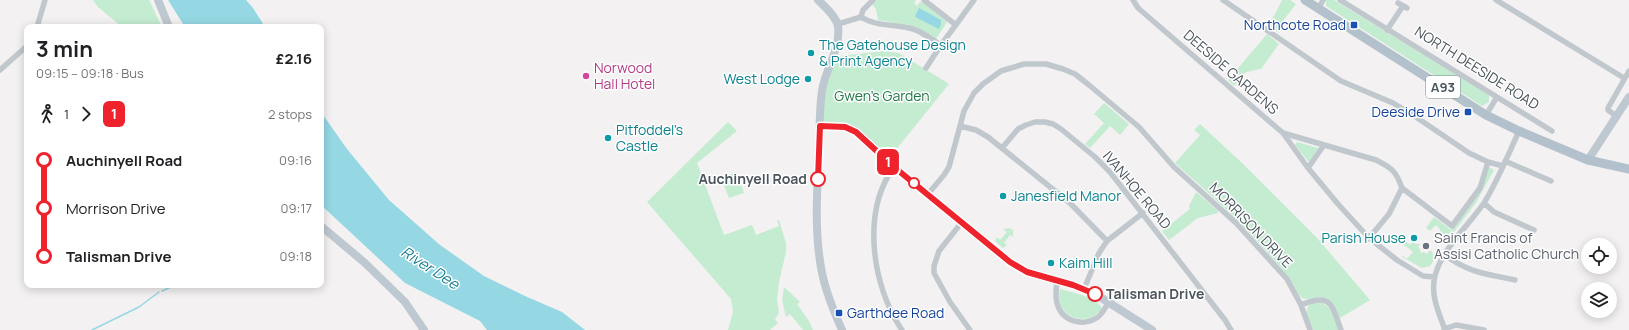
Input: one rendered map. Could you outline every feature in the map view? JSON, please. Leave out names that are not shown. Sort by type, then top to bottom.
[{"type":"main road","name":"A93","points":[[1305,0],[1321,4],[1486,115],[1519,131],[1588,160],[1628,167]]},
{"type":"street","points":[[38,24],[45,0]]},
{"type":"street","points":[[158,0],[168,24]]},
{"type":"street","points":[[818,0],[836,21],[838,40],[834,57],[822,89],[817,190],[820,256],[827,289],[842,330]]},
{"type":"street","points":[[861,17],[863,10],[873,0]]},
{"type":"street","points":[[924,0],[956,25]]},
{"type":"street","points":[[926,68],[974,0]]},
{"type":"street","name":"DEESIDE GARDENS","points":[[1133,0],[1138,8],[1283,133],[1308,168],[1369,238],[1397,260],[1423,276],[1434,277]]},
{"type":"street","points":[[1224,0],[1341,81],[1393,103],[1410,112],[1469,153],[1488,162],[1504,164],[1551,181]]},
{"type":"street","name":"NORTH DEESIDE ROAD","points":[[1340,0],[1552,131]]},
{"type":"street","points":[[1496,0],[1624,78]]},
{"type":"street","points":[[1388,30],[1403,5]]},
{"type":"street","points":[[836,21],[861,17],[867,21],[898,25],[915,30],[941,45]]},
{"type":"street","points":[[0,70],[24,49]]},
{"type":"street","name":"MORRISON DRIVE","points":[[928,194],[944,175],[949,166],[964,111],[974,93],[992,77],[1001,71],[1014,66],[1046,64],[1063,69],[1075,74],[1139,127],[1174,167],[1236,223],[1287,279],[1301,305],[1310,330]]},
{"type":"street","points":[[1616,116],[1608,110],[1608,108],[1629,71]]},
{"type":"street","points":[[1486,115],[1497,97]]},
{"type":"street","points":[[1588,160],[1629,97]]},
{"type":"street","name":"IVANHOE ROAD","points":[[1002,148],[1018,129],[1026,125],[1040,122],[1053,124],[1072,137],[1110,172],[1225,320],[1231,330]]},
{"type":"street","points":[[820,126],[851,129],[894,167],[1010,262],[1027,272],[1084,289],[1109,302],[1152,330]]},
{"type":"street","points":[[960,126],[976,130],[988,137],[1070,203],[1107,241]]},
{"type":"street","points":[[1484,330],[1456,325],[1444,329],[1434,299],[1434,277],[1445,255],[1484,203],[1519,131]]},
{"type":"street","points":[[1283,133],[1376,160],[1390,167],[1397,175],[1402,188],[1452,226],[1480,188],[1488,162]]},
{"type":"street","points":[[1308,168],[1324,145]]},
{"type":"street","points":[[894,167],[885,180],[880,195],[874,231],[874,249],[882,292],[889,308],[902,330]]},
{"type":"street","points":[[1540,185],[1543,178]]},
{"type":"street","points":[[1369,238],[1389,214],[1402,188]]},
{"type":"street","points":[[1484,203],[1494,212],[1534,230]]},
{"type":"street","points":[[1084,289],[1099,253],[1107,241],[1143,213]]},
{"type":"street","points":[[962,222],[939,251],[934,266],[934,273],[950,302],[970,330]]},
{"type":"street","points":[[324,229],[365,263],[405,302],[424,330]]},
{"type":"street","points":[[1445,255],[1457,264],[1471,270],[1515,280]]},
{"type":"street","points":[[1058,282],[1056,295],[1057,304],[1062,314],[1074,322],[1088,322],[1098,317],[1109,302]]},
{"type":"street","points":[[1301,305],[1318,299],[1325,301],[1334,310],[1341,330]]},
{"type":"green space","points":[[93,0],[149,0],[161,24],[118,24],[98,7]]},
{"type":"green space","points":[[877,0],[916,0],[914,3],[917,6],[920,2],[925,3],[947,22],[936,39],[922,30],[909,25],[878,20],[876,9],[872,4]]},
{"type":"green space","points":[[1282,0],[1290,0],[1296,4],[1278,27],[1279,33],[1268,25]]},
{"type":"green space","points":[[1326,0],[1334,0],[1489,95],[1489,102],[1482,106],[1326,6]]},
{"type":"green space","points":[[1267,34],[1279,44],[1261,69],[1246,72],[1234,86],[1228,80]]},
{"type":"green space","name":"Gwen's Garden","points":[[882,51],[899,53],[949,84],[887,161],[857,132],[820,126],[821,104],[834,57]]},
{"type":"green space","points":[[1104,103],[1129,124],[1120,135],[1110,126],[1090,148],[1085,144],[1104,123],[1094,114]]},
{"type":"green space","points":[[728,122],[737,131],[697,163],[724,235],[752,225],[756,235],[779,226],[777,221],[779,220],[786,243],[786,252],[779,282],[777,300],[779,313],[775,319],[778,323],[770,330],[728,330],[733,312],[731,299],[647,202]]},
{"type":"green space","points":[[1200,124],[1242,163],[1318,239],[1370,300],[1340,318],[1335,307],[1324,298],[1304,299],[1300,296],[1285,273],[1249,232],[1175,163],[1200,135],[1194,130]]},
{"type":"green space","points":[[1297,142],[1318,148],[1310,161],[1308,161],[1295,145]]},
{"type":"green space","points":[[1489,167],[1494,170],[1477,201],[1448,240],[1440,234],[1441,232],[1436,225],[1430,231],[1426,228],[1434,217],[1451,230],[1474,199]]},
{"type":"green space","points":[[737,172],[744,193],[729,198],[721,178]]},
{"type":"green space","points":[[1196,192],[1218,211],[1218,213],[1198,218],[1169,240],[1162,231],[1190,209],[1189,206]]},
{"type":"green space","points":[[1009,228],[1013,230],[1013,237],[1010,235],[1004,243],[1007,245],[1003,248],[995,241],[997,237],[1000,240],[1007,232],[1003,229]]},
{"type":"green space","points":[[1405,241],[1410,245],[1413,242],[1420,244],[1418,247],[1421,253],[1424,252],[1427,254],[1429,251],[1432,251],[1434,260],[1430,266],[1422,268],[1402,257],[1403,256],[1407,259],[1413,252],[1403,244]]},
{"type":"green space","points":[[784,287],[800,302],[797,304],[809,321],[813,330],[803,330],[790,314],[786,317],[782,300]]},
{"type":"green space","points":[[1060,289],[1077,293],[1089,298],[1099,304],[1102,308],[1096,315],[1088,318],[1080,319],[1073,317],[1066,313],[1062,306],[1059,298]]},
{"type":"green space","points":[[1318,301],[1323,303],[1329,309],[1334,316],[1339,330],[1313,330],[1308,317],[1307,309],[1312,303]]},
{"type":"water","points":[[168,0],[246,0],[263,24],[183,24]]},
{"type":"water","points":[[919,8],[941,20],[939,29],[915,16]]},
{"type":"water","name":"River Dee","points":[[324,116],[347,149],[389,200],[440,245],[484,276],[562,312],[585,330],[487,330],[480,321],[405,283],[324,208]]},
{"type":"waterway","points":[[162,291],[168,288]]},
{"type":"waterway","points":[[92,330],[139,307],[159,292]]},
{"type":"bus line","name":"1","points":[[818,179],[820,126],[845,127],[851,129],[894,167],[1010,262],[1027,272],[1073,285],[1095,294]]},
{"type":"place","name":"Northcote Road","points":[[1354,25]]},
{"type":"place","name":"The Gatehouse Design & Print Agency","points":[[811,53]]},
{"type":"place","name":"Norwood Hall Hotel","points":[[586,76]]},
{"type":"place","name":"West Lodge","points":[[808,79]]},
{"type":"place","name":"Deeside Drive","points":[[1468,112]]},
{"type":"place","name":"Pitfoddel's Castle","points":[[608,138]]},
{"type":"place","name":"Auchinyell Road","points":[[818,179]]},
{"type":"place","name":"Janesfield Manor","points":[[1003,196]]},
{"type":"place","name":"Parish House","points":[[1414,238]]},
{"type":"place","name":"Saint Francis of Assisi Catholic Church","points":[[1426,246]]},
{"type":"place","name":"Kaim Hill","points":[[1051,263]]},
{"type":"place","name":"Talisman Drive","points":[[1095,294]]},
{"type":"place","name":"Garthdee Road","points":[[839,313]]}]
